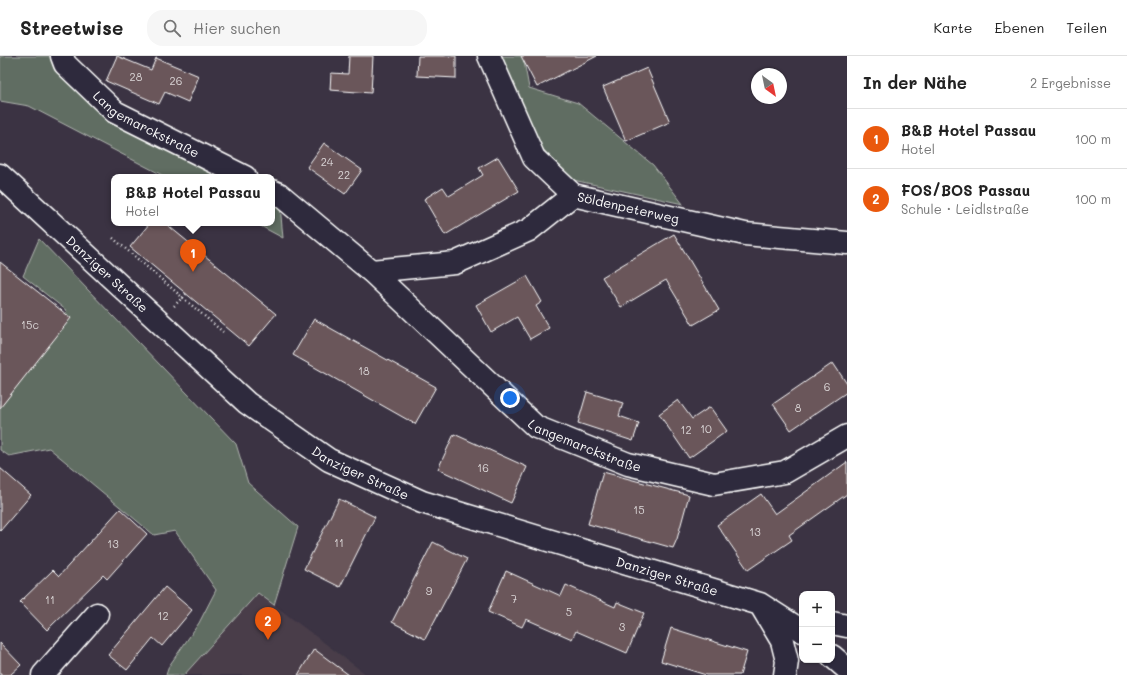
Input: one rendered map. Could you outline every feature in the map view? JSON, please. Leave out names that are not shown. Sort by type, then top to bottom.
[{"type":"street","name":"Langemarckstraße","points":[[62,56],[64,64],[115,112],[239,174]]},
{"type":"street","name":"Söldenpeterweg","points":[[489,56],[534,158],[573,196],[745,234],[847,243]]},
{"type":"street","name":"Danziger Straße","points":[[0,175],[247,403],[329,460],[422,502],[761,605],[799,629]]},
{"type":"street","name":"Langemarckstraße","points":[[275,192],[279,194],[371,271],[536,427],[628,464],[714,484],[785,472],[847,436]]},
{"type":"street","points":[[371,271],[455,263],[528,230],[573,196]]},
{"type":"street","points":[[761,605],[799,615]]},
{"type":"street","points":[[761,605],[782,641],[787,661],[785,675]]},
{"type":"street","points":[[43,675],[97,614]]},
{"type":"street","points":[[835,624],[847,626]]},
{"type":"street","points":[[835,659],[847,669]]},
{"type":"path","points":[[113,238],[224,332]]},
{"type":"path","points":[[183,297],[186,294]]},
{"type":"shaded area","points":[[258,593],[367,675],[184,675]]},
{"type":"green space","points":[[0,56],[58,56],[115,112],[239,174],[160,174],[29,106],[0,101]]},
{"type":"green space","points":[[496,56],[523,56],[529,88],[578,103],[653,165],[683,204],[573,180],[539,145]]},
{"type":"green space","points":[[275,192],[279,194],[283,238],[261,226],[275,226]]},
{"type":"green space","points":[[39,239],[236,444],[248,483],[298,527],[274,605],[258,593],[184,675],[166,675],[169,666],[199,623],[216,590],[175,531],[154,535],[49,448],[9,456],[0,450],[0,400],[29,371],[67,311],[23,276]]},
{"type":"building","points":[[117,56],[151,70],[156,58],[199,76],[188,102],[165,92],[159,104],[106,81]]},
{"type":"building","points":[[349,56],[373,56],[371,93],[330,90],[331,73],[348,74]]},
{"type":"building","points":[[418,56],[456,56],[456,78],[417,76]]},
{"type":"building","points":[[521,56],[597,56],[537,87]]},
{"type":"building","points":[[647,68],[670,122],[626,141],[603,87]]},
{"type":"building","points":[[324,143],[362,170],[345,194],[307,167]]},
{"type":"building","points":[[498,157],[519,191],[445,235],[424,199],[443,187],[449,196],[483,175],[479,168]]},
{"type":"building","points":[[148,226],[169,226],[276,314],[249,346],[130,247]]},
{"type":"building","points":[[674,234],[719,310],[693,325],[666,280],[621,307],[602,277]]},
{"type":"building","points":[[0,262],[71,318],[0,408]]},
{"type":"building","points":[[527,276],[542,302],[536,306],[549,328],[530,339],[517,317],[491,332],[476,305]]},
{"type":"building","points":[[314,319],[436,387],[415,424],[293,355]]},
{"type":"building","points":[[833,363],[847,384],[847,392],[791,430],[773,404]]},
{"type":"building","points":[[587,392],[623,403],[619,416],[639,423],[633,441],[578,423]]},
{"type":"building","points":[[678,400],[692,419],[710,407],[727,431],[689,458],[659,414]]},
{"type":"building","points":[[454,434],[527,467],[511,503],[438,469]]},
{"type":"building","points":[[847,462],[847,494],[789,535],[792,540],[748,570],[717,525],[761,494],[775,514]]},
{"type":"building","points":[[0,468],[31,495],[0,531]]},
{"type":"building","points":[[603,472],[689,495],[677,539],[673,548],[588,524]]},
{"type":"building","points":[[339,499],[375,517],[340,587],[304,569]]},
{"type":"building","points":[[120,509],[147,534],[107,579],[103,575],[47,630],[20,602],[53,570],[59,576]]},
{"type":"building","points":[[433,542],[467,559],[425,639],[392,622]]},
{"type":"building","points":[[506,571],[561,596],[566,585],[615,607],[617,602],[644,613],[627,653],[576,631],[572,639],[526,619],[522,627],[488,612]]},
{"type":"building","points":[[165,587],[192,610],[162,646],[153,638],[127,670],[108,655]]},
{"type":"building","points":[[671,628],[747,652],[740,675],[706,675],[661,661]]},
{"type":"building","points":[[0,643],[21,665],[10,675],[0,675]]},
{"type":"building","points":[[314,649],[349,675],[298,675]]},
{"type":"place","name":"B&B Hotel Passau","points":[[193,272]]},
{"type":"place","name":"FOS/BOS Passau","points":[[268,640]]}]
